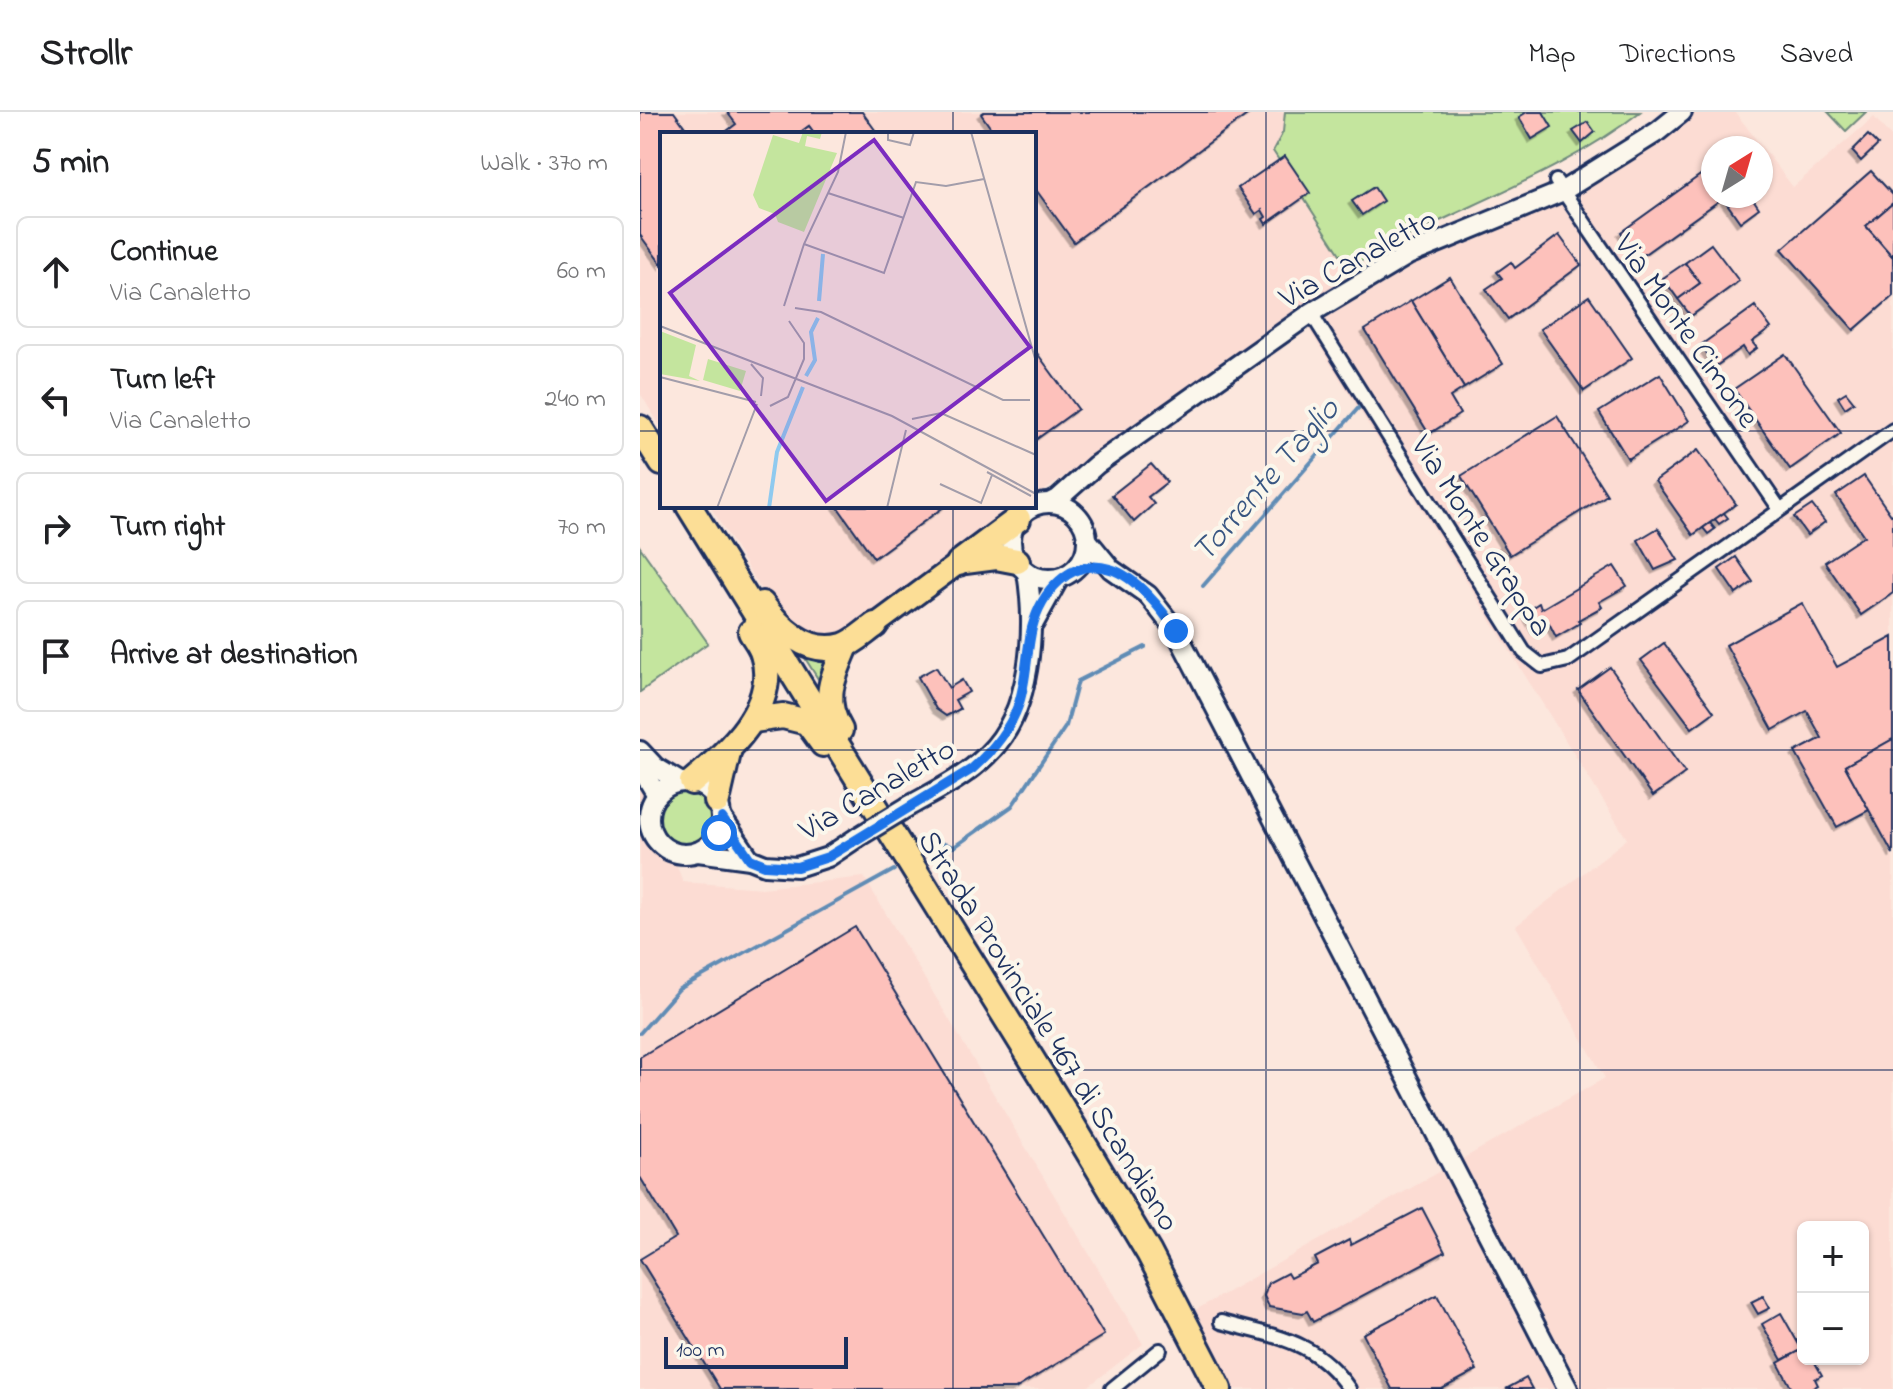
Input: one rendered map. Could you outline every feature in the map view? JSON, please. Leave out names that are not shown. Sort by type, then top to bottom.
[{"type":"highway","points":[[640,428],[660,460]]},
{"type":"highway","points":[[686,782],[728,753],[753,720],[766,680],[763,654],[723,581],[689,508]]},
{"type":"highway","points":[[690,508],[770,615],[798,641],[821,649],[846,646],[875,625]]},
{"type":"highway","name":"Strada Provinciale 467 di Scandiano","points":[[690,508],[1149,1253],[1219,1389]]},
{"type":"highway","points":[[959,563],[1034,508]]},
{"type":"highway","points":[[959,563],[996,557],[1022,567]]},
{"type":"highway","points":[[846,646],[829,687],[831,714],[872,781],[904,854]]},
{"type":"highway","points":[[753,720],[783,716],[807,722],[904,854]]},
{"type":"highway","points":[[720,810],[728,753]]},
{"type":"main road","name":"Via Canaletto","points":[[1036,507],[1077,481],[1311,313],[1408,255],[1559,186],[1657,132],[1682,112]]},
{"type":"main road","points":[[1077,481],[1076,510],[1088,541],[1111,569],[1148,595],[1176,631],[1568,1389]]},
{"type":"main road","points":[[1036,508],[1065,506],[1082,521]]},
{"type":"main road","points":[[1034,508],[1011,540],[1022,567],[1045,579],[1059,578],[1076,569],[1085,556],[1088,541]]},
{"type":"main road","points":[[875,625],[959,563]]},
{"type":"main road","name":"Via Canaletto","points":[[1022,567],[1033,626]]},
{"type":"main road","points":[[1076,569],[1111,569]]},
{"type":"main road","name":"Via Canaletto","points":[[698,852],[750,859],[765,865],[797,867],[828,857],[972,769],[991,752],[1018,706],[1033,626],[1059,578]]},
{"type":"main road","points":[[640,751],[655,767],[709,791],[750,859]]},
{"type":"main road","points":[[640,767],[649,805],[647,836],[669,851],[683,854],[698,852],[715,839],[720,810]]},
{"type":"main road","points":[[649,805],[667,786],[686,782]]},
{"type":"street","name":"Via Monte Cimone","points":[[1559,186],[1779,508]]},
{"type":"street","name":"Via Monte Grappa","points":[[1311,313],[1524,652],[1542,666],[1568,660],[1893,430]]},
{"type":"street","points":[[1221,1322],[1312,1350],[1326,1361],[1349,1389]]},
{"type":"street","points":[[1112,1389],[1160,1350]]},
{"type":"shaded area","points":[[640,112],[1285,112],[1283,132],[1273,151],[1354,271],[1036,497],[1036,132],[660,132],[660,426],[640,393]]},
{"type":"shaded area","points":[[1683,112],[1735,112],[1754,136],[1701,136],[1701,208],[1773,208],[1773,161],[1793,187],[1874,117],[1893,139],[1893,1389],[1202,1389],[1169,1325],[1605,1078],[1516,926],[1627,839],[1307,326]]},
{"type":"shaded area","points":[[711,508],[1020,508],[849,631],[815,639],[775,613]]},
{"type":"shaded area","points":[[640,777],[648,789],[683,882],[762,888],[864,877],[1143,1344],[1085,1389],[640,1389]]},
{"type":"green space","points":[[1285,112],[1640,112],[1606,136],[1534,177],[1422,229],[1349,268],[1273,151],[1283,132]]},
{"type":"green space","points":[[1828,112],[1866,112],[1846,131]]},
{"type":"green space","points":[[640,547],[708,643],[640,692]]},
{"type":"green space","points":[[803,655],[830,658],[820,682]]},
{"type":"green space","points":[[687,789],[707,797],[715,817],[707,837],[687,845],[667,837],[659,817],[667,797]]},
{"type":"building","points":[[640,112],[674,112],[689,132],[660,132],[660,262],[640,235]]},
{"type":"building","points":[[727,112],[862,112],[877,132],[814,132],[809,126],[801,132],[726,132],[736,124]]},
{"type":"building","points":[[1251,112],[1074,242],[1036,190],[1036,132],[994,132],[981,114]]},
{"type":"building","points":[[1527,112],[1543,112],[1552,127],[1532,139],[1519,117]]},
{"type":"building","points":[[1588,122],[1595,132],[1582,143],[1573,131]]},
{"type":"building","points":[[1868,135],[1878,145],[1861,161],[1852,151]]},
{"type":"building","points":[[1285,156],[1310,193],[1266,224],[1262,210],[1256,214],[1238,188]]},
{"type":"building","points":[[1871,171],[1893,195],[1893,203],[1866,226],[1893,257],[1893,296],[1854,330],[1782,249]]},
{"type":"building","points":[[1701,175],[1701,208],[1709,208],[1639,258],[1621,232]]},
{"type":"building","points":[[1374,187],[1383,201],[1362,215],[1352,201]]},
{"type":"building","points":[[1893,203],[1893,257],[1866,226]]},
{"type":"building","points":[[1730,208],[1759,208],[1740,222]]},
{"type":"building","points":[[1559,235],[1581,265],[1508,319],[1486,289],[1502,278],[1497,272],[1511,262],[1515,268]]},
{"type":"building","points":[[1711,244],[1739,281],[1691,316],[1678,299],[1700,283],[1685,263]]},
{"type":"building","points":[[1685,263],[1700,283],[1678,299],[1663,278]]},
{"type":"building","points":[[1450,277],[1503,364],[1464,388],[1411,301]]},
{"type":"building","points":[[1589,296],[1632,358],[1584,391],[1540,329]]},
{"type":"building","points":[[1411,301],[1464,388],[1450,397],[1460,414],[1429,434],[1365,330]]},
{"type":"building","points":[[1755,306],[1771,328],[1752,342],[1757,348],[1748,355],[1743,347],[1716,366],[1701,345]]},
{"type":"building","points":[[1036,352],[1078,409],[1036,440]]},
{"type":"building","points":[[1785,354],[1841,433],[1790,469],[1734,389]]},
{"type":"building","points":[[1660,374],[1689,421],[1628,459],[1599,412]]},
{"type":"building","points":[[1846,392],[1854,402],[1845,408],[1838,397]]},
{"type":"building","points":[[1557,416],[1607,495],[1510,555],[1461,476]]},
{"type":"building","points":[[1698,450],[1736,504],[1693,535],[1655,481]]},
{"type":"building","points":[[1151,464],[1167,482],[1148,497],[1154,504],[1134,522],[1112,495]]},
{"type":"building","points":[[1864,476],[1893,514],[1893,593],[1861,615],[1825,562],[1864,536],[1836,495]]},
{"type":"building","points":[[1812,505],[1825,522],[1807,535],[1794,517]]},
{"type":"building","points":[[838,508],[942,508],[874,558]]},
{"type":"building","points":[[1724,513],[1728,518],[1719,524],[1715,519]]},
{"type":"building","points":[[1710,523],[1715,529],[1708,534],[1703,528]]},
{"type":"building","points":[[1658,528],[1678,560],[1655,570],[1638,540]]},
{"type":"building","points":[[1736,557],[1753,582],[1736,594],[1719,569]]},
{"type":"building","points":[[1614,566],[1627,586],[1599,602],[1602,607],[1556,637],[1549,623],[1535,630],[1525,612],[1539,603],[1541,609]]},
{"type":"building","points":[[1802,603],[1837,667],[1893,637],[1893,739],[1845,766],[1869,810],[1837,827],[1795,752],[1822,738],[1807,711],[1773,730],[1726,645]]},
{"type":"building","points":[[1664,643],[1714,712],[1692,728],[1641,660]]},
{"type":"building","points":[[936,667],[949,688],[962,680],[969,692],[955,700],[960,709],[946,716],[936,709],[918,677]]},
{"type":"building","points":[[1610,667],[1685,773],[1653,796],[1578,690]]},
{"type":"building","points":[[1893,739],[1893,854],[1845,766]]},
{"type":"building","points":[[855,927],[1104,1335],[1015,1389],[720,1389],[640,1259],[676,1237],[640,1177],[640,1057]]},
{"type":"building","points":[[1422,1208],[1445,1252],[1313,1322],[1307,1311],[1303,1313],[1269,1307],[1264,1296],[1268,1283],[1287,1273],[1290,1278],[1318,1264],[1315,1258],[1349,1240],[1351,1245]]},
{"type":"building","points":[[1437,1295],[1477,1370],[1442,1389],[1392,1389],[1363,1334]]},
{"type":"building","points":[[1763,1296],[1770,1308],[1758,1314],[1751,1302]]},
{"type":"building","points":[[1781,1313],[1797,1341],[1797,1352],[1782,1360],[1762,1324]]},
{"type":"building","points":[[1797,1352],[1797,1365],[1816,1365],[1822,1375],[1815,1379],[1818,1385],[1811,1389],[1792,1389],[1778,1363]]},
{"type":"building","points":[[1526,1378],[1532,1389],[1506,1389]]},
{"type":"waterway","name":"Torrente Taglio","points":[[1203,586],[1361,405]]},
{"type":"waterway","name":"Torrente Taglio","points":[[927,839],[954,847],[1012,806],[1066,726],[1078,681],[1145,647]]},
{"type":"waterway","name":"Torrente Taglio","points":[[640,1033],[679,989],[894,870]]},
{"type":"route","points":[[719,833],[722,818],[750,859],[765,865],[797,867],[828,857],[972,769],[991,752],[1018,706],[1033,626],[1043,604],[1059,578],[1076,569],[1111,569],[1148,595],[1176,631]]}]
